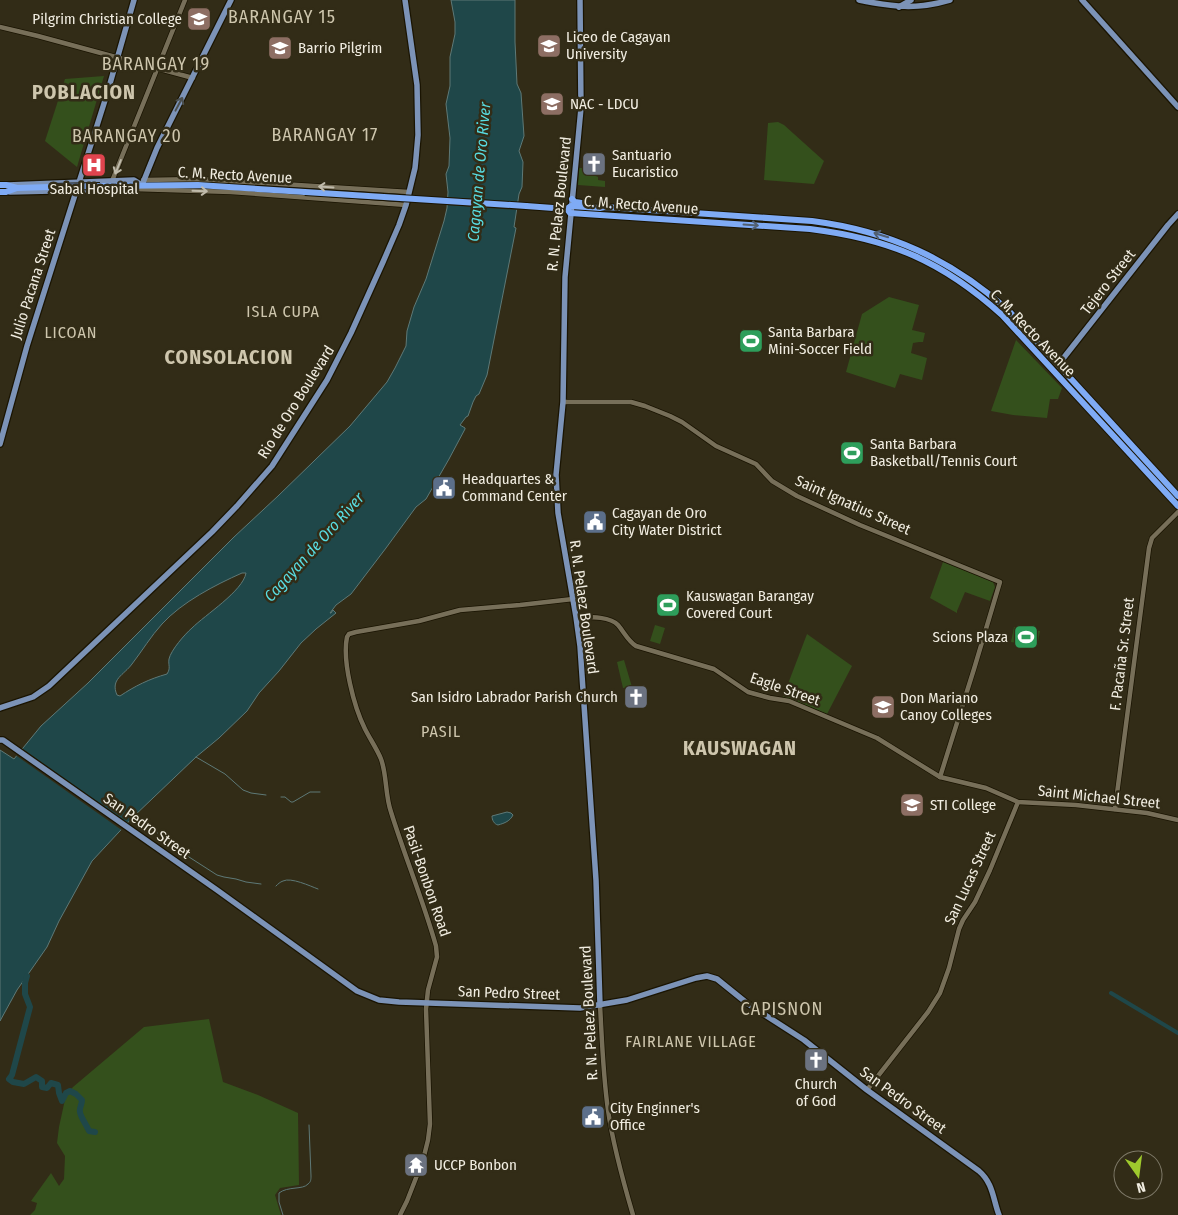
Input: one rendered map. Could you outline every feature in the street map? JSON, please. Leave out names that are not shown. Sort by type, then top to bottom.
[{"type":"highway","name":"C. M. Recto Avenue","points":[[3,188],[143,182],[526,206],[605,207],[728,220]]},
{"type":"highway","name":"C. M. Recto Avenue","points":[[570,207],[664,219],[837,224],[856,228],[908,245],[923,256],[946,264],[997,301],[1020,329],[1058,365],[1178,496]]},
{"type":"highway","points":[[664,219],[665,212]]},
{"type":"highway","name":"C. M. Recto Avenue","points":[[1026,335],[1178,506]]},
{"type":"main road","name":"Julio Pacana Street","points":[[0,444],[27,346],[107,94],[134,0]]},
{"type":"main road","points":[[143,182],[157,148],[231,0]]},
{"type":"main road","name":"Rio de Oro Boulevard","points":[[0,708],[33,696],[57,680],[212,532],[268,471],[338,360],[383,262],[406,205],[416,158],[417,96],[405,0]]},
{"type":"main road","name":"R. N. Pelaez Boulevard","points":[[580,0],[581,108],[570,207],[563,296],[563,402],[556,475],[560,521],[576,617],[582,679],[596,880],[600,1005]]},
{"type":"main road","points":[[859,0],[898,7],[916,7],[950,0]]},
{"type":"main road","points":[[898,7],[910,0]]},
{"type":"main road","points":[[1082,0],[1178,107]]},
{"type":"main road","points":[[81,174],[98,184]]},
{"type":"main road","name":"C. M. Recto Avenue","points":[[3,188],[78,182],[98,184],[134,180],[143,182]]},
{"type":"main road","name":"C. M. Recto Avenue","points":[[3,188],[134,189],[143,182]]},
{"type":"main road","name":"Tejero Street","points":[[1058,365],[1178,214]]},
{"type":"main road","name":"San Pedro Street","points":[[2,739],[357,991],[370,997],[384,1001],[399,1002],[580,1008],[630,999],[696,978],[714,977],[755,1009],[804,1040],[867,1090],[982,1173],[990,1186],[997,1213]]},
{"type":"street","points":[[112,181],[185,0]]},
{"type":"street","points":[[0,27],[193,78]]},
{"type":"street","points":[[143,182],[192,179],[409,192]]},
{"type":"street","points":[[134,189],[231,192],[406,205]]},
{"type":"street","points":[[373,202],[375,190]]},
{"type":"street","name":"Saint Ignatius Street","points":[[563,402],[631,402],[670,416],[682,422],[718,448],[756,464],[772,481],[797,496],[860,525],[1000,582],[940,777]]},
{"type":"street","name":"F. Pacaña Sr. Street","points":[[1115,809],[1149,548],[1152,538],[1178,512]]},
{"type":"street","name":"Pasil-Bonbon Road","points":[[400,1215],[423,1160],[428,1140],[430,1124],[426,1003],[437,957],[436,946],[390,811],[382,761],[363,726],[350,687],[346,639],[349,634],[356,632],[426,620],[446,612],[573,599]]},
{"type":"street","name":"Eagle Street","points":[[576,617],[603,618],[614,621],[636,646],[714,669],[748,692],[789,702],[873,736],[940,777],[986,788],[1018,802]]},
{"type":"street","name":"Saint Michael Street","points":[[1018,802],[1069,804],[1115,809],[1147,813],[1178,820]]},
{"type":"street","name":"San Lucas Street","points":[[867,1090],[928,1012],[940,993],[949,968],[959,929],[979,893],[1018,802]]},
{"type":"street","name":"R. N. Pelaez Boulevard","points":[[600,1005],[607,1108],[633,1215]]},
{"type":"green space","points":[[104,76],[77,167],[45,141],[65,79]]},
{"type":"green space","points":[[778,122],[784,125],[824,161],[814,184],[764,180],[768,123]]},
{"type":"green space","points":[[579,168],[586,168],[589,173],[598,177],[598,180],[605,181],[605,187],[578,185]]},
{"type":"green space","points":[[889,297],[919,305],[912,330],[925,333],[923,342],[913,343],[911,353],[927,358],[922,380],[900,374],[895,388],[846,372],[862,314]]},
{"type":"green space","points":[[1016,340],[1062,388],[1058,399],[1050,399],[1047,418],[991,411]]},
{"type":"green space","name":"Santa Barbara Basketball/Tennis Court","points":[[845,446],[861,450],[859,460],[842,456]]},
{"type":"green space","points":[[943,562],[993,582],[995,587],[990,601],[965,592],[957,613],[930,598]]},
{"type":"green space","points":[[655,625],[665,628],[660,644],[650,641]]},
{"type":"green space","name":"Scions Plaza","points":[[1014,627],[1040,631],[1037,647],[1011,642]]},
{"type":"green space","points":[[807,634],[852,666],[827,714],[783,697]]},
{"type":"green space","points":[[624,660],[632,687],[623,688],[617,662]]},
{"type":"green space","points":[[209,1019],[223,1082],[298,1113],[299,1185],[280,1188],[275,1195],[281,1215],[30,1215],[35,1210],[37,1203],[31,1201],[51,1173],[59,1186],[64,1179],[65,1156],[57,1143],[66,1095],[73,1087],[144,1027]]},
{"type":"water","name":"Cagayan de Oro River","points":[[451,0],[515,0],[517,84],[521,93],[524,136],[519,151],[523,162],[522,187],[519,194],[514,227],[516,228],[487,375],[468,416],[460,425],[465,429],[426,499],[416,507],[351,594],[336,605],[330,613],[333,610],[336,613],[301,643],[259,693],[247,711],[132,818],[92,861],[47,947],[17,990],[0,1021],[0,750],[14,759],[41,726],[88,683],[234,537],[350,426],[387,382],[406,346],[407,331],[414,307],[426,279],[447,208],[446,174],[449,166],[450,138],[446,104],[450,86],[450,57],[455,34]],"holes":[[[242,573],[246,573],[231,595],[192,628],[179,642],[170,655],[167,674],[142,683],[120,696],[117,695],[115,685],[119,678],[170,616],[189,601],[210,589]]]},
{"type":"water","points":[[507,812],[513,815],[509,820],[498,825],[494,823],[492,816]]},
{"type":"pier","points":[[445,197],[520,202],[519,210],[445,205]]},
{"type":"pier","points":[[20,747],[129,824],[123,831],[14,754]]},
{"type":"waterway","points":[[196,757],[225,774],[243,790],[266,795]]},
{"type":"waterway","points":[[281,797],[285,797],[293,802],[310,792],[320,792]]},
{"type":"waterway","points":[[133,818],[161,835],[189,857],[217,875],[261,884]]},
{"type":"waterway","points":[[276,886],[282,881],[291,880],[318,889]]},
{"type":"waterway","points":[[27,976],[25,994],[30,1007],[12,1075],[9,1079],[13,1082],[24,1084],[36,1077],[42,1081],[42,1087],[47,1088],[51,1083],[58,1085],[62,1101],[66,1093],[70,1091],[76,1094],[82,1100],[80,1114],[89,1131],[95,1132]]},
{"type":"waterway","points":[[1111,993],[1178,1033]]},
{"type":"waterway","points":[[283,1215],[279,1202],[279,1193],[287,1189],[306,1186],[311,1180],[309,1125]]},
{"type":"place","name":"Pilgrim Christian College","points":[[199,19]]},
{"type":"place","name":"Liceo de Cagayan University","points":[[549,46]]},
{"type":"place","name":"Barrio Pilgrim","points":[[280,48]]},
{"type":"place","name":"NAC - LDCU","points":[[552,104]]},
{"type":"place","name":"Santuario Eucaristico","points":[[594,164]]},
{"type":"place","name":"Sabal Hospital","points":[[94,165]]},
{"type":"place","name":"Santa Barbara Mini-Soccer Field","points":[[751,341]]},
{"type":"place","name":"Santa Barbara Basketball/Tennis Court","points":[[852,453]]},
{"type":"place","name":"Headquartes & Command Center","points":[[444,488]]},
{"type":"place","name":"Cagayan de Oro City Water District","points":[[595,522]]},
{"type":"place","name":"Kauswagan Barangay Covered Court","points":[[668,605]]},
{"type":"place","name":"Scions Plaza","points":[[1026,637]]},
{"type":"place","name":"San Isidro Labrador Parish Church","points":[[636,697]]},
{"type":"place","name":"Don Mariano Canoy Colleges","points":[[883,707]]},
{"type":"place","name":"STI College","points":[[912,805]]},
{"type":"place","name":"Church of God","points":[[816,1060]]},
{"type":"place","name":"City Enginner's Office","points":[[593,1117]]},
{"type":"place","name":"UCCP Bonbon","points":[[416,1165]]},
{"type":"district","name":"BARANGAY 15","points":[[282,17]]},
{"type":"district","name":"BARANGAY 19","points":[[156,64]]},
{"type":"district","name":"POBLACION","points":[[84,92]]},
{"type":"district","name":"BARANGAY 17","points":[[325,135]]},
{"type":"district","name":"BARANGAY 20","points":[[127,136]]},
{"type":"district","name":"ISLA CUPA","points":[[283,311]]},
{"type":"district","name":"LICOAN","points":[[71,332]]},
{"type":"district","name":"CONSOLACION","points":[[229,357]]},
{"type":"district","name":"PASIL","points":[[441,731]]},
{"type":"district","name":"KAUSWAGAN","points":[[740,748]]},
{"type":"district","name":"CAPISNON","points":[[782,1009]]},
{"type":"district","name":"FAIRLANE VILLAGE","points":[[691,1041]]}]
